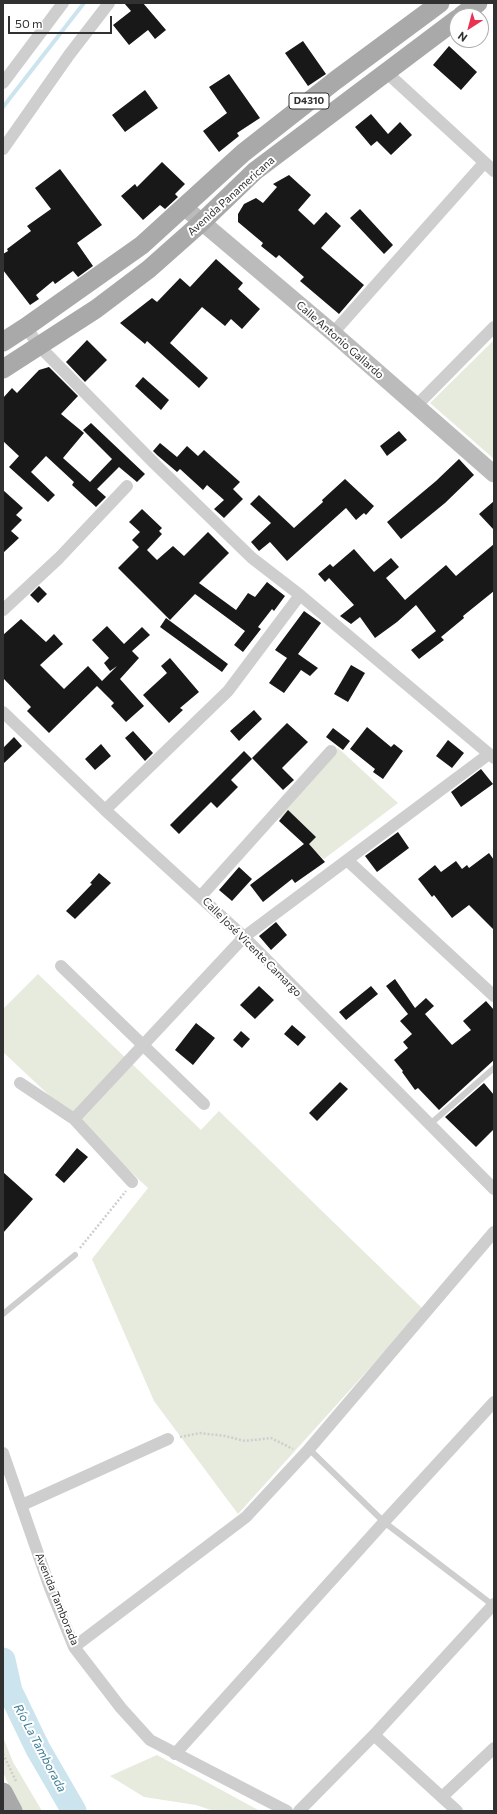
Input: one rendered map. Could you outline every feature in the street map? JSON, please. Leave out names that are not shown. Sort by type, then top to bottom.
[{"type":"main road","name":"Avenida Panamericana","points":[[3,342],[142,245],[243,153],[336,80],[440,3]]},
{"type":"main road","name":"Avenida Panamericana","points":[[3,368],[96,309],[143,273],[202,222],[255,171],[449,25]]},
{"type":"main road","name":"Calle Antonio Gallardo","points":[[184,207],[333,333],[494,474]]},
{"type":"main road","points":[[3,1792],[13,1811]]},
{"type":"street","points":[[3,83],[63,3]]},
{"type":"street","points":[[3,149],[69,55],[109,3]]},
{"type":"street","points":[[386,72],[494,171]]},
{"type":"street","points":[[333,333],[484,163]]},
{"type":"street","points":[[26,327],[39,346],[155,464],[252,558],[300,595],[492,756],[347,860],[244,937],[74,1119]]},
{"type":"street","points":[[416,406],[494,327]]},
{"type":"street","points":[[3,610],[59,558],[127,486]]},
{"type":"street","points":[[105,810],[228,691],[300,595]]},
{"type":"street","name":"Calle José Vicente Camargo","points":[[3,712],[105,810],[244,937],[429,1126],[494,1189]]},
{"type":"street","points":[[200,896],[330,751]]},
{"type":"street","points":[[347,860],[494,996]]},
{"type":"street","points":[[61,966],[204,1104]]},
{"type":"street","points":[[20,1083],[74,1119],[132,1182]]},
{"type":"street","points":[[74,1647],[246,1517],[306,1452],[494,1232]]},
{"type":"street","points":[[175,1754],[494,1402]]},
{"type":"street","points":[[22,1505],[168,1439]]},
{"type":"street","name":"Avenida Tamborada","points":[[3,1453],[50,1588],[74,1647],[120,1708],[150,1740],[286,1811]]},
{"type":"street","points":[[298,1811],[374,1735],[494,1605]]},
{"type":"street","points":[[374,1735],[458,1811]]},
{"type":"street","points":[[442,1797],[494,1748]]},
{"type":"lane","points":[[429,1126],[494,1068]]},
{"type":"lane","points":[[3,1314],[75,1255]]},
{"type":"lane","points":[[306,1452],[384,1522],[494,1605]]},
{"type":"path","points":[[75,1255],[132,1182]]},
{"type":"path","points":[[168,1439],[200,1433],[225,1436],[245,1441],[271,1438],[306,1452]]},
{"type":"shaded area","points":[[494,340],[494,459],[430,403]]},
{"type":"shaded area","points":[[338,748],[398,803],[324,859],[276,814]]},
{"type":"shaded area","points":[[38,974],[201,1130],[219,1111],[423,1309],[238,1514],[154,1401],[92,1259],[148,1188],[3,1052],[3,1009]]},
{"type":"shaded area","points":[[3,1737],[13,1762],[42,1811],[22,1811],[13,1795],[3,1772]]},
{"type":"shaded area","points":[[157,1755],[260,1811],[214,1811],[196,1805],[144,1797],[110,1776]]},
{"type":"building","points":[[124,3],[143,3],[166,30],[155,39],[148,30],[129,45],[113,25],[131,11]]},
{"type":"building","points":[[303,41],[326,74],[308,86],[285,53]]},
{"type":"building","points":[[449,46],[449,48],[451,48],[477,72],[461,90],[433,65]]},
{"type":"building","points":[[229,74],[260,118],[237,133],[239,136],[219,152],[203,131],[227,113],[209,87]]},
{"type":"building","points":[[145,90],[158,108],[125,132],[112,115]]},
{"type":"building","points":[[371,114],[388,134],[400,122],[412,135],[391,155],[377,141],[371,146],[355,127]]},
{"type":"building","points":[[162,162],[185,184],[175,194],[178,197],[165,209],[160,205],[143,220],[121,196],[135,184],[137,187]]},
{"type":"building","points":[[60,169],[102,225],[77,243],[93,266],[78,277],[73,271],[55,284],[53,281],[36,295],[39,299],[30,305],[3,270],[3,254],[8,251],[7,249],[31,231],[27,226],[51,209],[35,188]]},
{"type":"building","points":[[289,175],[311,195],[298,210],[314,225],[326,212],[341,226],[321,248],[364,285],[339,314],[300,281],[304,277],[279,255],[276,258],[261,246],[263,243],[238,222],[238,214],[244,204],[256,198],[263,203],[277,187],[273,184]]},
{"type":"building","points":[[360,209],[393,245],[384,254],[350,218]]},
{"type":"building","points":[[216,259],[243,283],[238,289],[260,309],[242,329],[231,319],[225,326],[202,307],[170,343],[208,378],[199,388],[147,341],[145,344],[120,323],[152,298],[157,302],[180,278],[190,287]]},
{"type":"building","points":[[87,340],[107,360],[85,382],[66,362]]},
{"type":"building","points":[[49,367],[78,396],[61,414],[84,433],[63,458],[90,482],[112,459],[83,430],[91,423],[145,474],[137,482],[119,467],[97,489],[106,497],[96,507],[72,485],[74,482],[46,456],[31,472],[55,495],[48,502],[9,467],[19,456],[3,441],[3,398],[12,388],[17,393],[39,370]]},
{"type":"building","points":[[143,377],[169,400],[161,410],[135,386]]},
{"type":"building","points":[[399,431],[407,440],[387,456],[380,446]]},
{"type":"building","points":[[160,443],[177,457],[187,446],[198,456],[204,450],[240,482],[233,489],[243,499],[224,518],[214,509],[224,500],[207,485],[203,490],[180,469],[177,472],[157,455],[153,451]]},
{"type":"building","points":[[459,459],[474,475],[445,503],[401,539],[387,522],[436,481]]},
{"type":"building","points":[[345,479],[374,506],[366,515],[364,513],[356,520],[346,508],[287,561],[270,542],[259,551],[251,542],[271,523],[250,504],[259,495],[294,528],[323,502],[322,500]]},
{"type":"building","points":[[3,490],[23,508],[16,515],[22,520],[11,531],[19,538],[3,553]]},
{"type":"building","points":[[494,501],[494,530],[479,514]]},
{"type":"building","points":[[142,509],[162,528],[159,531],[162,534],[147,550],[157,560],[173,546],[184,556],[208,532],[229,553],[199,583],[236,610],[248,593],[255,597],[267,582],[285,596],[274,611],[272,609],[258,627],[261,629],[243,652],[234,645],[245,631],[195,594],[170,620],[118,568],[139,547],[132,540],[140,532],[129,522]]},
{"type":"building","points":[[494,544],[494,591],[463,616],[464,618],[441,637],[444,640],[419,659],[411,650],[436,631],[416,605],[397,622],[375,638],[360,617],[351,624],[340,616],[354,605],[329,578],[325,582],[318,574],[330,564],[333,567],[354,549],[374,572],[391,558],[399,567],[386,578],[405,600],[446,565],[456,576]]},
{"type":"building","points":[[39,586],[47,594],[38,603],[30,595]]},
{"type":"building","points":[[304,611],[321,623],[298,654],[318,668],[310,676],[301,670],[284,693],[269,683],[287,658],[275,650]]},
{"type":"building","points":[[166,618],[228,664],[222,672],[160,627]]},
{"type":"building","points":[[21,619],[46,642],[54,634],[63,644],[40,665],[64,689],[88,666],[102,681],[117,666],[110,671],[104,663],[109,658],[92,640],[107,626],[124,644],[142,627],[150,635],[132,651],[139,658],[120,679],[144,706],[126,722],[111,706],[114,703],[97,686],[49,733],[27,711],[31,707],[3,678],[3,635]]},
{"type":"building","points":[[170,658],[199,692],[180,708],[183,710],[169,723],[143,695],[167,673],[161,666]]},
{"type":"building","points":[[351,665],[365,673],[348,702],[334,694]]},
{"type":"building","points":[[254,710],[262,719],[239,741],[230,731]]},
{"type":"building","points":[[287,723],[308,742],[282,768],[294,780],[283,790],[252,758]]},
{"type":"building","points":[[367,727],[391,747],[394,744],[403,751],[383,779],[373,772],[375,769],[350,749]]},
{"type":"building","points":[[333,728],[350,741],[343,750],[326,737]]},
{"type":"building","points":[[133,731],[153,753],[145,761],[125,738]]},
{"type":"building","points":[[14,737],[22,746],[3,764],[3,748]]},
{"type":"building","points":[[448,740],[464,753],[452,768],[436,756]]},
{"type":"building","points":[[101,744],[111,756],[95,770],[85,759]]},
{"type":"building","points":[[244,751],[252,759],[231,780],[238,787],[217,808],[211,802],[179,834],[170,825]]},
{"type":"building","points":[[481,769],[493,784],[461,807],[451,792]]},
{"type":"building","points":[[288,810],[316,837],[309,844],[325,862],[295,883],[292,879],[263,902],[250,885],[304,844],[279,821]]},
{"type":"building","points":[[398,832],[409,848],[377,872],[365,856]]},
{"type":"building","points":[[489,853],[494,860],[494,930],[469,905],[452,918],[434,895],[432,897],[418,879],[435,865],[441,872],[456,861],[462,869],[467,865],[469,868]]},
{"type":"building","points":[[239,867],[252,879],[232,901],[219,890]]},
{"type":"building","points":[[99,873],[111,883],[75,919],[66,911],[92,884],[90,883]]},
{"type":"building","points":[[276,922],[287,935],[271,950],[259,936]]},
{"type":"building","points":[[395,979],[415,1008],[426,998],[434,1006],[425,1014],[452,1045],[471,1030],[463,1021],[486,1001],[494,1010],[494,1060],[439,1110],[418,1088],[415,1090],[394,1060],[408,1048],[403,1042],[412,1034],[400,1021],[408,1014],[386,986]]},
{"type":"building","points":[[259,986],[274,1000],[255,1019],[240,1005]]},
{"type":"building","points":[[371,986],[378,994],[346,1020],[339,1012]]},
{"type":"building","points":[[196,1023],[215,1038],[193,1065],[175,1050]]},
{"type":"building","points":[[292,1025],[306,1037],[298,1046],[284,1034]]},
{"type":"building","points":[[241,1031],[250,1039],[242,1048],[233,1040]]},
{"type":"building","points":[[340,1082],[348,1089],[317,1121],[309,1113]]},
{"type":"building","points":[[484,1083],[494,1095],[494,1129],[476,1147],[445,1117]]},
{"type":"building","points":[[77,1148],[88,1157],[64,1183],[55,1175]]},
{"type":"building","points":[[3,1172],[33,1199],[3,1233]]},
{"type":"waterway","points":[[3,107],[84,3]]},
{"type":"waterway","name":"Río La Tamborada","points":[[3,1660],[10,1691],[38,1749],[74,1811]]}]
